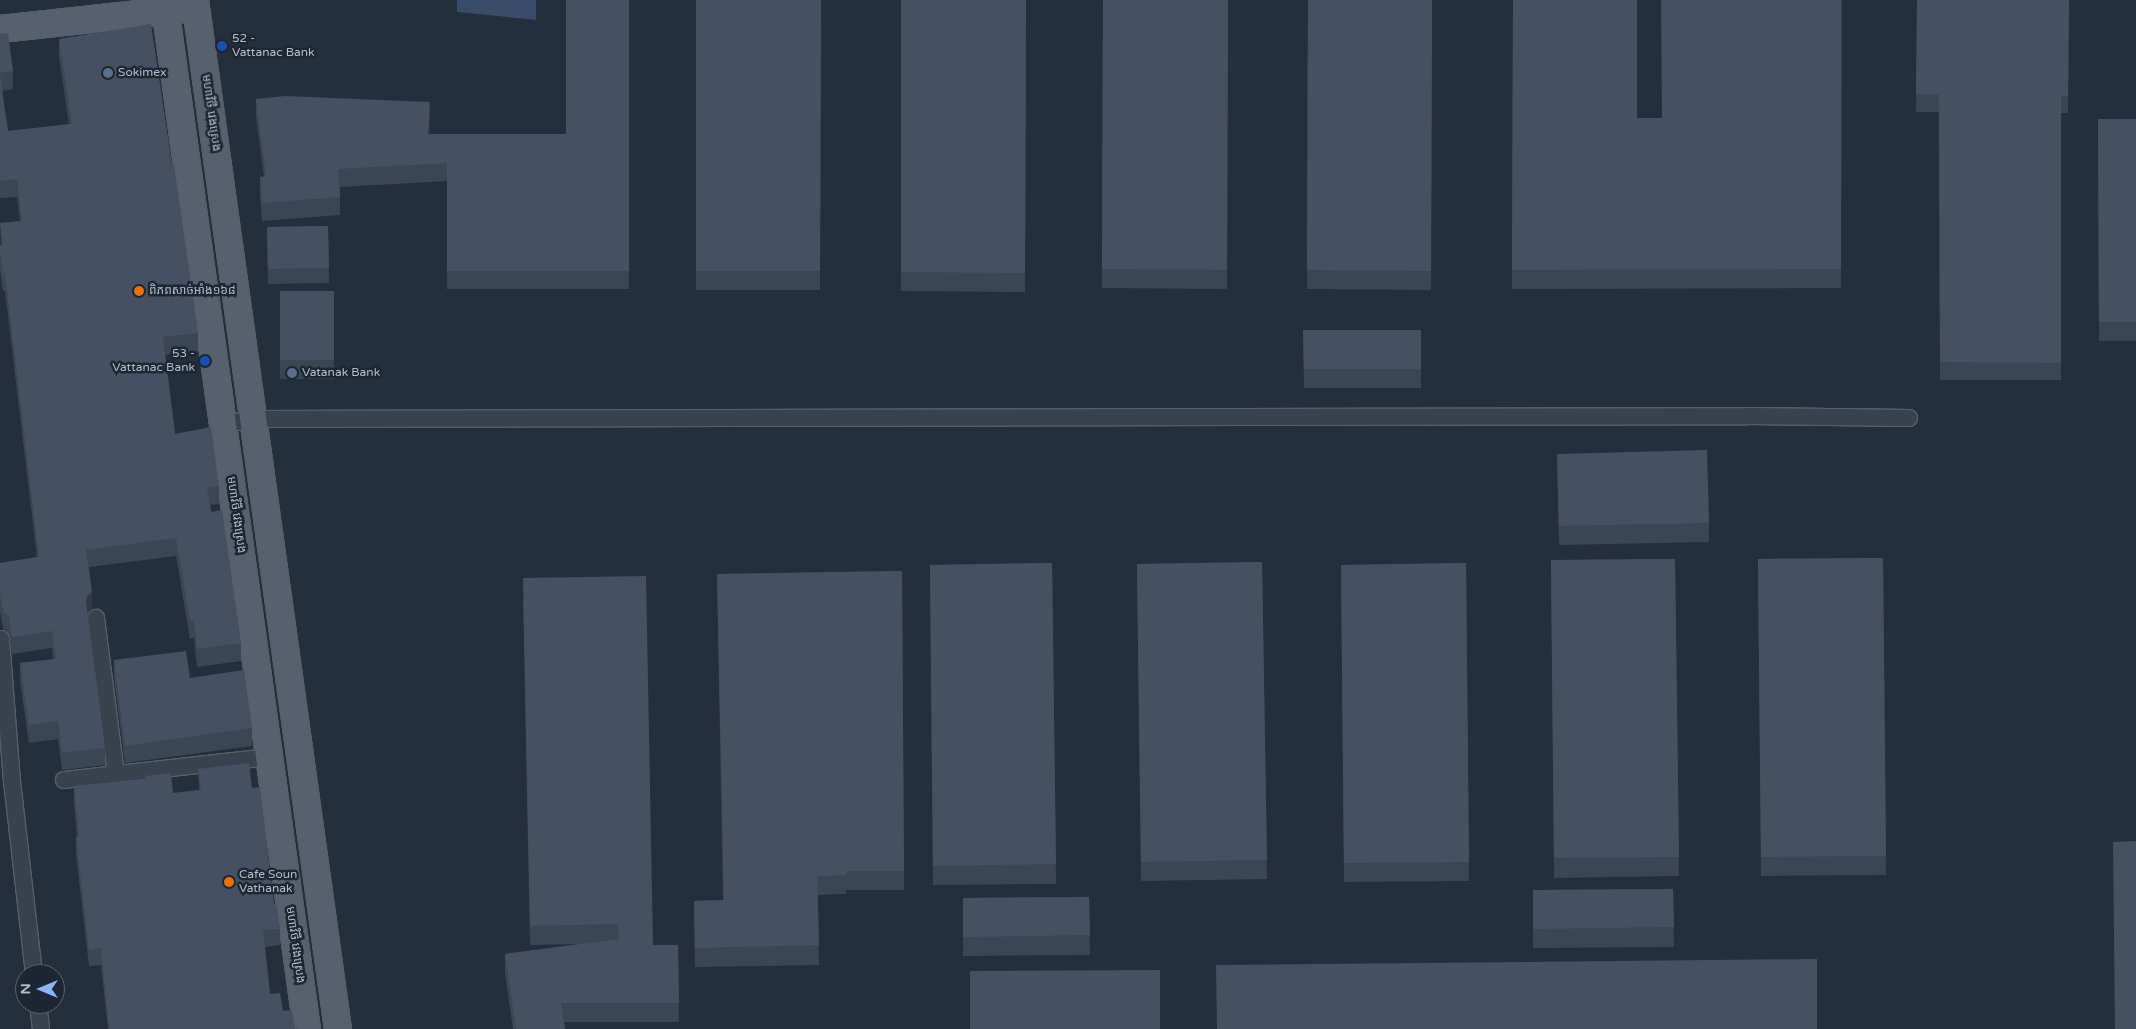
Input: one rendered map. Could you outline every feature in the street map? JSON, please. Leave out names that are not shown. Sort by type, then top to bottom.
[{"type":"main road","points":[[0,29],[165,6],[196,4]]},
{"type":"main road","name":"មហាវិថី វេងស្រេង","points":[[196,4],[338,1029]]},
{"type":"main road","name":"មហាវិថី វេងស្រេង","points":[[165,6],[307,1029]]},
{"type":"street","points":[[224,424],[254,419],[1740,416],[1908,418]]},
{"type":"street","points":[[96,618],[116,774]]},
{"type":"street","points":[[1,639],[12,781],[33,964]]},
{"type":"street","points":[[64,780],[268,757]]},
{"type":"street","points":[[39,1014],[41,1029]]},
{"type":"water","points":[[457,0],[536,0],[536,20],[457,12]]},
{"type":"building","points":[[566,0],[629,0],[629,271],[447,271],[447,163],[338,169],[340,197],[262,203],[260,177],[266,176],[256,99],[285,96],[430,102],[428,134],[566,134]]},
{"type":"building","points":[[696,0],[821,0],[820,271],[696,271]]},
{"type":"building","points":[[901,0],[1026,0],[1025,273],[901,272]]},
{"type":"building","points":[[1103,0],[1228,0],[1227,270],[1102,269]]},
{"type":"building","points":[[1308,0],[1432,0],[1431,271],[1307,270]]},
{"type":"building","points":[[1513,0],[1637,0],[1637,118],[1662,118],[1661,0],[1841,0],[1841,269],[1512,270]]},
{"type":"building","points":[[1917,0],[2069,0],[2068,96],[2061,96],[2061,363],[1940,362],[1939,95],[1916,94]]},
{"type":"building","points":[[151,24],[172,165],[174,165],[198,333],[163,337],[175,434],[211,427],[219,486],[207,488],[211,512],[222,510],[241,643],[197,649],[194,620],[190,621],[176,538],[86,550],[92,591],[87,596],[86,602],[105,748],[62,753],[58,721],[29,725],[20,663],[56,659],[52,631],[12,637],[9,616],[3,612],[0,593],[0,563],[39,557],[5,273],[3,274],[0,252],[0,245],[3,245],[0,223],[22,221],[17,179],[0,181],[0,76],[8,131],[72,124],[59,39]]},
{"type":"building","points":[[8,33],[13,71],[0,73],[0,34]]},
{"type":"building","points":[[2098,119],[2136,119],[2136,322],[2099,322]]},
{"type":"building","points":[[328,226],[329,268],[268,269],[267,227]]},
{"type":"building","points":[[280,291],[334,291],[334,360],[280,360]]},
{"type":"building","points":[[1303,330],[1421,330],[1421,369],[1304,369]]},
{"type":"building","points":[[1707,450],[1709,523],[1559,526],[1557,454]]},
{"type":"building","points":[[1883,558],[1886,856],[1761,857],[1758,559]]},
{"type":"building","points":[[1675,559],[1679,857],[1554,858],[1551,560]]},
{"type":"building","points":[[1262,562],[1267,860],[1141,862],[1137,564]]},
{"type":"building","points":[[1052,563],[1056,864],[933,866],[930,565]]},
{"type":"building","points":[[1466,563],[1469,862],[1344,863],[1341,565]]},
{"type":"building","points":[[902,571],[904,871],[846,871],[846,875],[817,876],[819,945],[695,948],[694,901],[724,900],[717,574]]},
{"type":"building","points":[[646,576],[653,945],[678,945],[679,1003],[561,1003],[565,1029],[516,1029],[505,954],[619,939],[618,924],[530,926],[523,578]]},
{"type":"building","points":[[186,651],[190,678],[244,670],[252,728],[125,746],[114,660]]},
{"type":"building","points":[[249,763],[252,788],[260,787],[274,903],[277,906],[280,929],[263,930],[270,994],[280,993],[283,1011],[292,1010],[295,1029],[109,1029],[101,948],[89,950],[76,837],[79,837],[74,786],[146,779],[145,776],[171,773],[173,793],[201,790],[198,769]]},
{"type":"building","points":[[2136,841],[2136,1029],[2115,1029],[2113,842]]},
{"type":"building","points":[[1673,889],[1674,927],[1533,929],[1533,890]]},
{"type":"building","points":[[1089,897],[1090,935],[963,937],[963,898]]},
{"type":"building","points":[[1817,959],[1817,1029],[1217,1029],[1216,965]]},
{"type":"building","points":[[1160,970],[1160,1029],[970,1029],[970,971]]},
{"type":"place","name":"52 - Vattanac Bank","points":[[222,46]]},
{"type":"place","name":"Sokimex","points":[[108,73]]},
{"type":"place","name":"ពិភពសាច់អាំង១៦៨","points":[[139,291]]},
{"type":"place","name":"53 - Vattanac Bank","points":[[205,361]]},
{"type":"place","name":"Vatanak Bank","points":[[292,373]]},
{"type":"place","name":"Cafe Soun Vathanak","points":[[229,882]]}]
